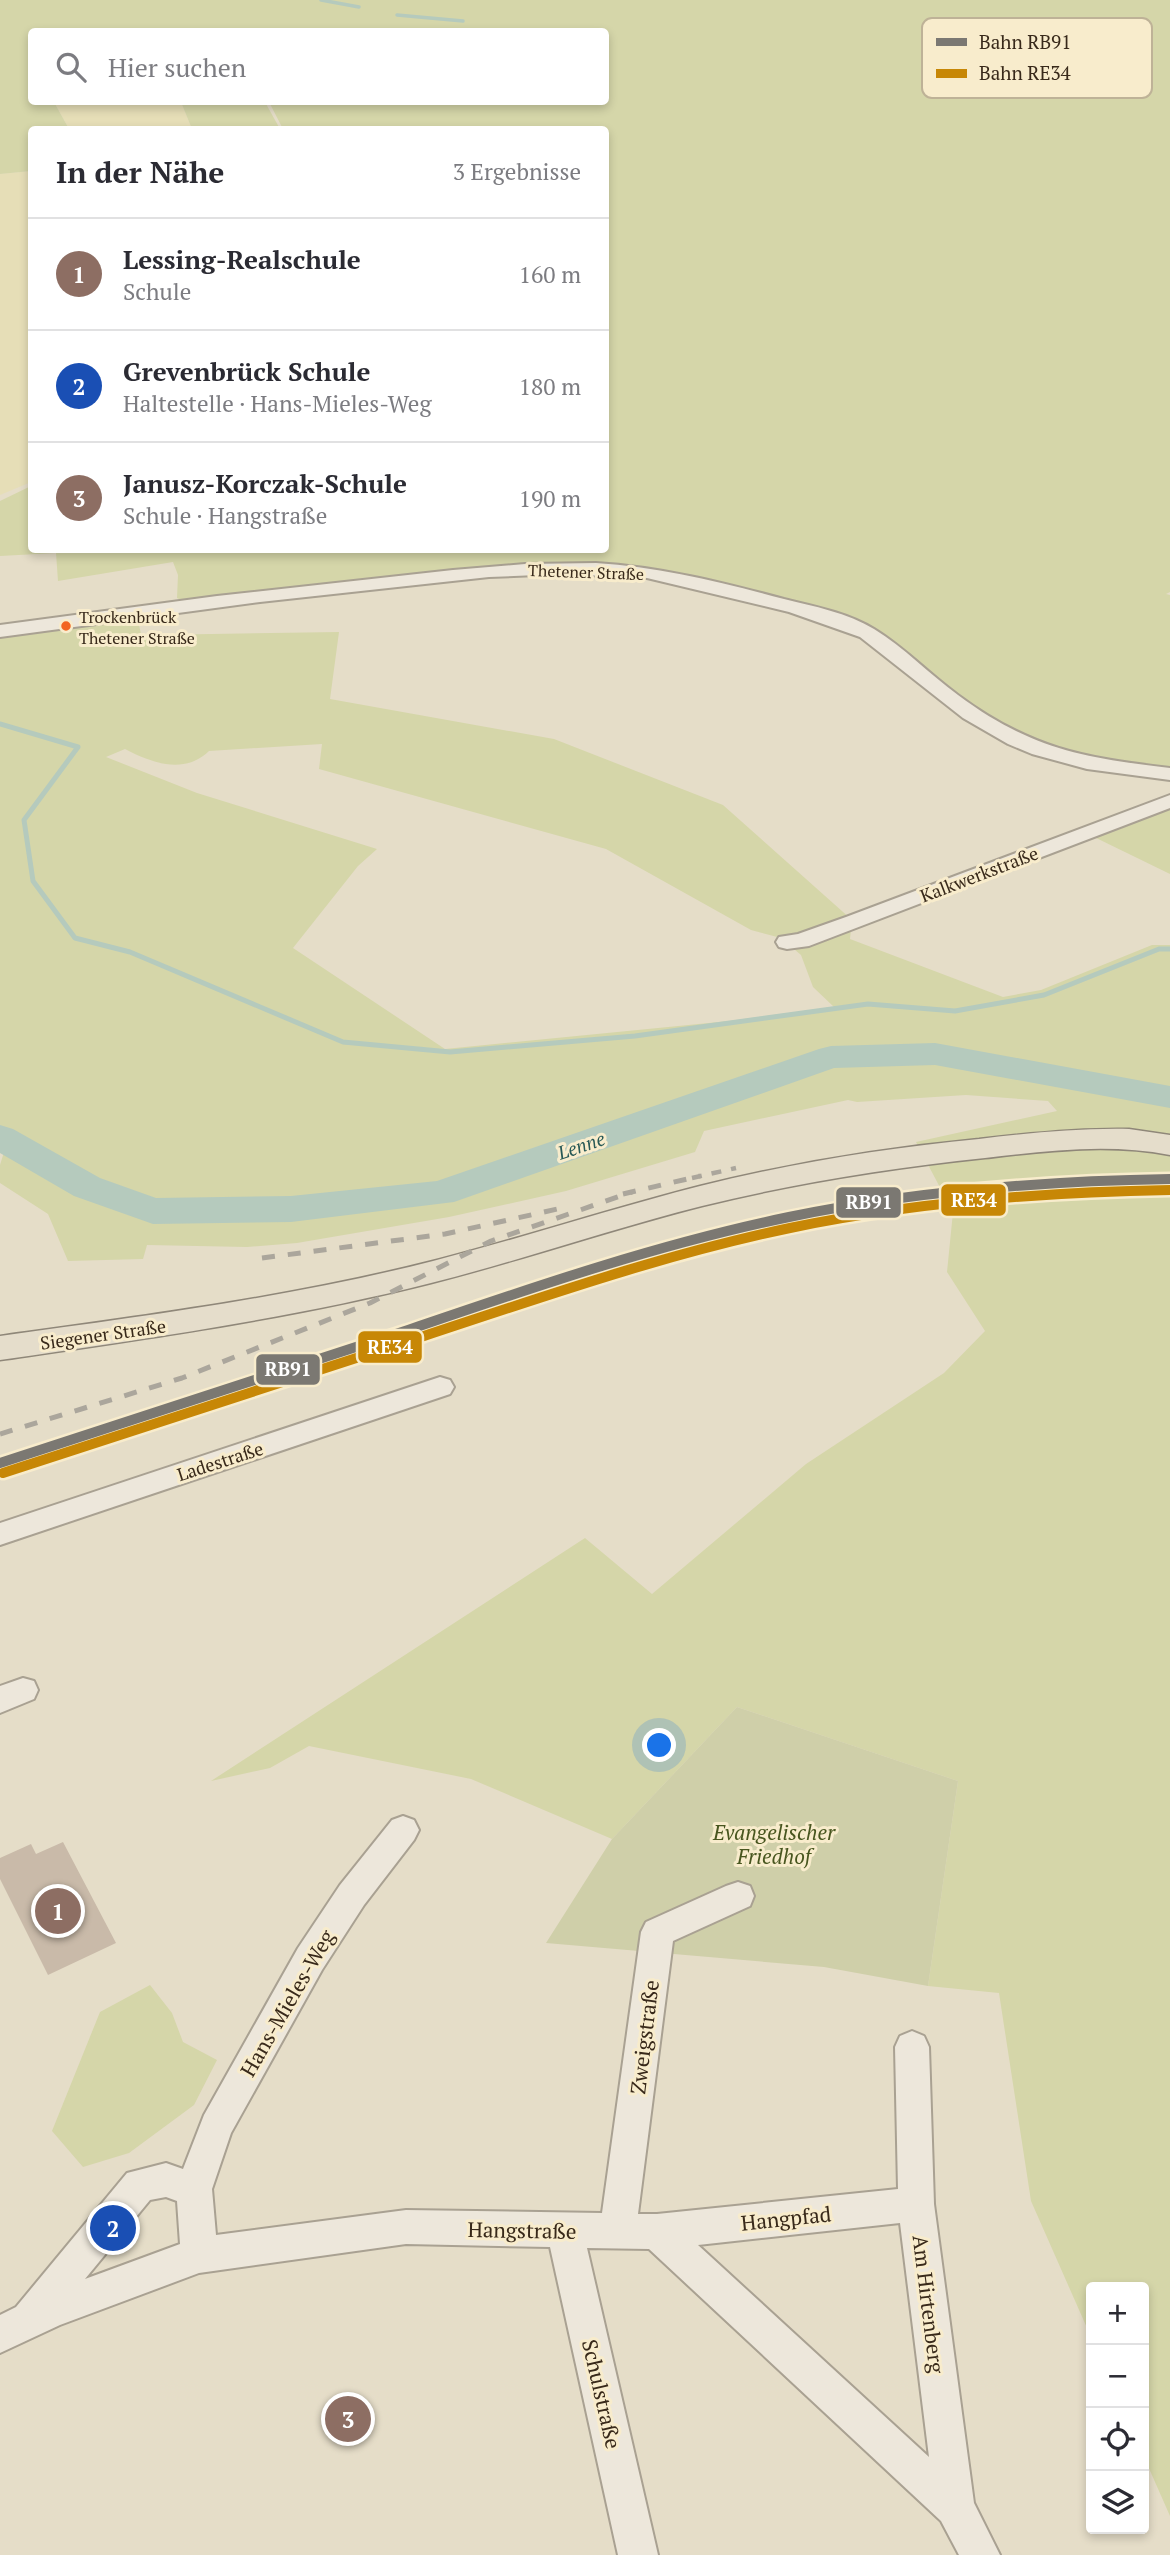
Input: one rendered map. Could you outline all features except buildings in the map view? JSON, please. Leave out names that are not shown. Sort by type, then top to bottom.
[{"type":"main road","name":"Siegener Straße","points":[[0,1348],[294,1302],[415,1276],[701,1196],[863,1163],[1036,1143],[1120,1138],[1170,1145]]},
{"type":"street","name":"Thetener Straße","points":[[0,631],[262,596],[526,569],[589,568],[644,572],[756,597],[846,624],[867,634],[996,731],[1038,750],[1085,761],[1170,774]]},
{"type":"street","name":"Kalkwerkstraße","points":[[787,943],[801,941],[854,922],[1170,801]]},
{"type":"street","name":"Ladestraße","points":[[0,1534],[440,1387]]},
{"type":"street","name":"Hans-Mieles-Weg","points":[[199,2255],[194,2189],[216,2127],[310,1959],[352,1895],[403,1830]]},
{"type":"street","name":"Zweigstraße","points":[[618,2230],[657,1932],[738,1896]]},
{"type":"street","name":"Am Hirtenberg","points":[[912,2047],[916,2204],[954,2507],[980,2555]]},
{"type":"street","points":[[13,2328],[140,2185],[166,2180],[194,2189]]},
{"type":"street","name":"Hangpfad","points":[[657,2232],[916,2204]]},
{"type":"street","name":"Hangstraße","points":[[13,2328],[199,2255],[406,2227],[657,2232]]},
{"type":"street","name":"Schulstraße","points":[[565,2232],[638,2555]]},
{"type":"street","points":[[657,2232],[954,2507]]},
{"type":"shaded area","points":[[56,105],[182,105],[191,126],[67,126]]},
{"type":"shaded area","points":[[28,171],[28,483],[0,495],[0,174]]},
{"type":"green space","points":[[0,0],[1170,0],[1170,592],[1166,594],[1170,595],[1170,771],[1045,748],[984,717],[888,642],[786,600],[671,572],[615,565],[185,602],[177,598],[178,575],[173,562],[58,581],[56,553],[609,553],[609,126],[281,126],[271,105],[609,105],[609,28],[28,28],[28,105],[56,105],[67,126],[28,126],[28,171],[0,174]]},
{"type":"green space","points":[[182,105],[267,105],[278,126],[191,126]]},
{"type":"green space","points":[[28,487],[28,553],[56,553],[0,556],[0,501]]},
{"type":"green space","points":[[123,619],[139,625],[141,634],[151,635],[339,632],[330,699],[554,739],[723,805],[852,920],[850,939],[1003,997],[1041,990],[1152,945],[1170,945],[1170,2516],[1149,2468],[1149,2282],[1086,2282],[1086,2326],[1031,2201],[999,1993],[928,1986],[958,1781],[737,1707],[612,1839],[471,1779],[309,1746],[270,1768],[211,1781],[585,1538],[652,1594],[806,1464],[944,1373],[985,1331],[947,1272],[953,1212],[916,1142],[1057,1111],[1048,1101],[966,1095],[857,1102],[848,1100],[704,1131],[695,1152],[566,1191],[449,1217],[297,1243],[247,1247],[147,1245],[143,1259],[68,1261],[48,1214],[0,1183],[0,1165],[8,1139],[0,1128],[0,634]],"holes":[[[322,744],[319,769],[606,849],[751,930],[781,938],[801,955],[813,987],[834,1007],[729,1021],[445,1049],[293,948],[358,866],[377,849],[197,793],[106,757],[125,749],[146,759],[179,765],[189,763],[209,751]]]},
{"type":"green space","points":[[1170,805],[1170,874],[1090,835]]},
{"type":"green space","name":"Evangelischer Friedhof","points":[[737,1707],[958,1781],[928,1986],[824,1967],[546,1943],[612,1839]]},
{"type":"green space","points":[[150,1985],[172,2013],[183,2042],[217,2060],[194,2105],[129,2153],[83,2167],[52,2131],[100,2012]]},
{"type":"waterway","points":[[321,0],[359,7]]},
{"type":"waterway","points":[[397,15],[463,21]]},
{"type":"waterway","points":[[0,724],[78,747],[24,820],[33,881],[75,938],[130,952],[343,1042],[450,1052],[635,1036],[868,1004],[955,1011],[1044,995],[1159,949],[1170,949]]},
{"type":"waterway","name":"Lenne","points":[[0,1137],[87,1187],[153,1211],[291,1209],[441,1193],[831,1057],[935,1054],[1170,1097]]},
{"type":"railway","points":[[692,1178],[736,1168]]},
{"type":"railway","points":[[623,1194],[700,1176]]},
{"type":"railway","points":[[0,1434],[182,1378],[370,1303],[491,1241],[632,1192]]},
{"type":"railway","points":[[262,1258],[445,1234],[562,1208]]},
{"type":"rail line","name":"RB91","points":[[0,1463],[558,1280],[742,1227],[836,1208],[931,1194],[1026,1185],[1170,1179]]},
{"type":"rail line","name":"RE34","points":[[3,1473],[560,1291],[744,1238],[885,1211],[979,1199],[1074,1192],[1170,1190]]},
{"type":"place","name":"Trockenbrück Thetener Straße","points":[[66,626]]},
{"type":"place","name":"Lessing-Realschule","points":[[58,1911]]},
{"type":"place","name":"Grevenbrück Schule","points":[[113,2228]]},
{"type":"place","name":"Janusz-Korczak-Schule","points":[[348,2419]]}]
